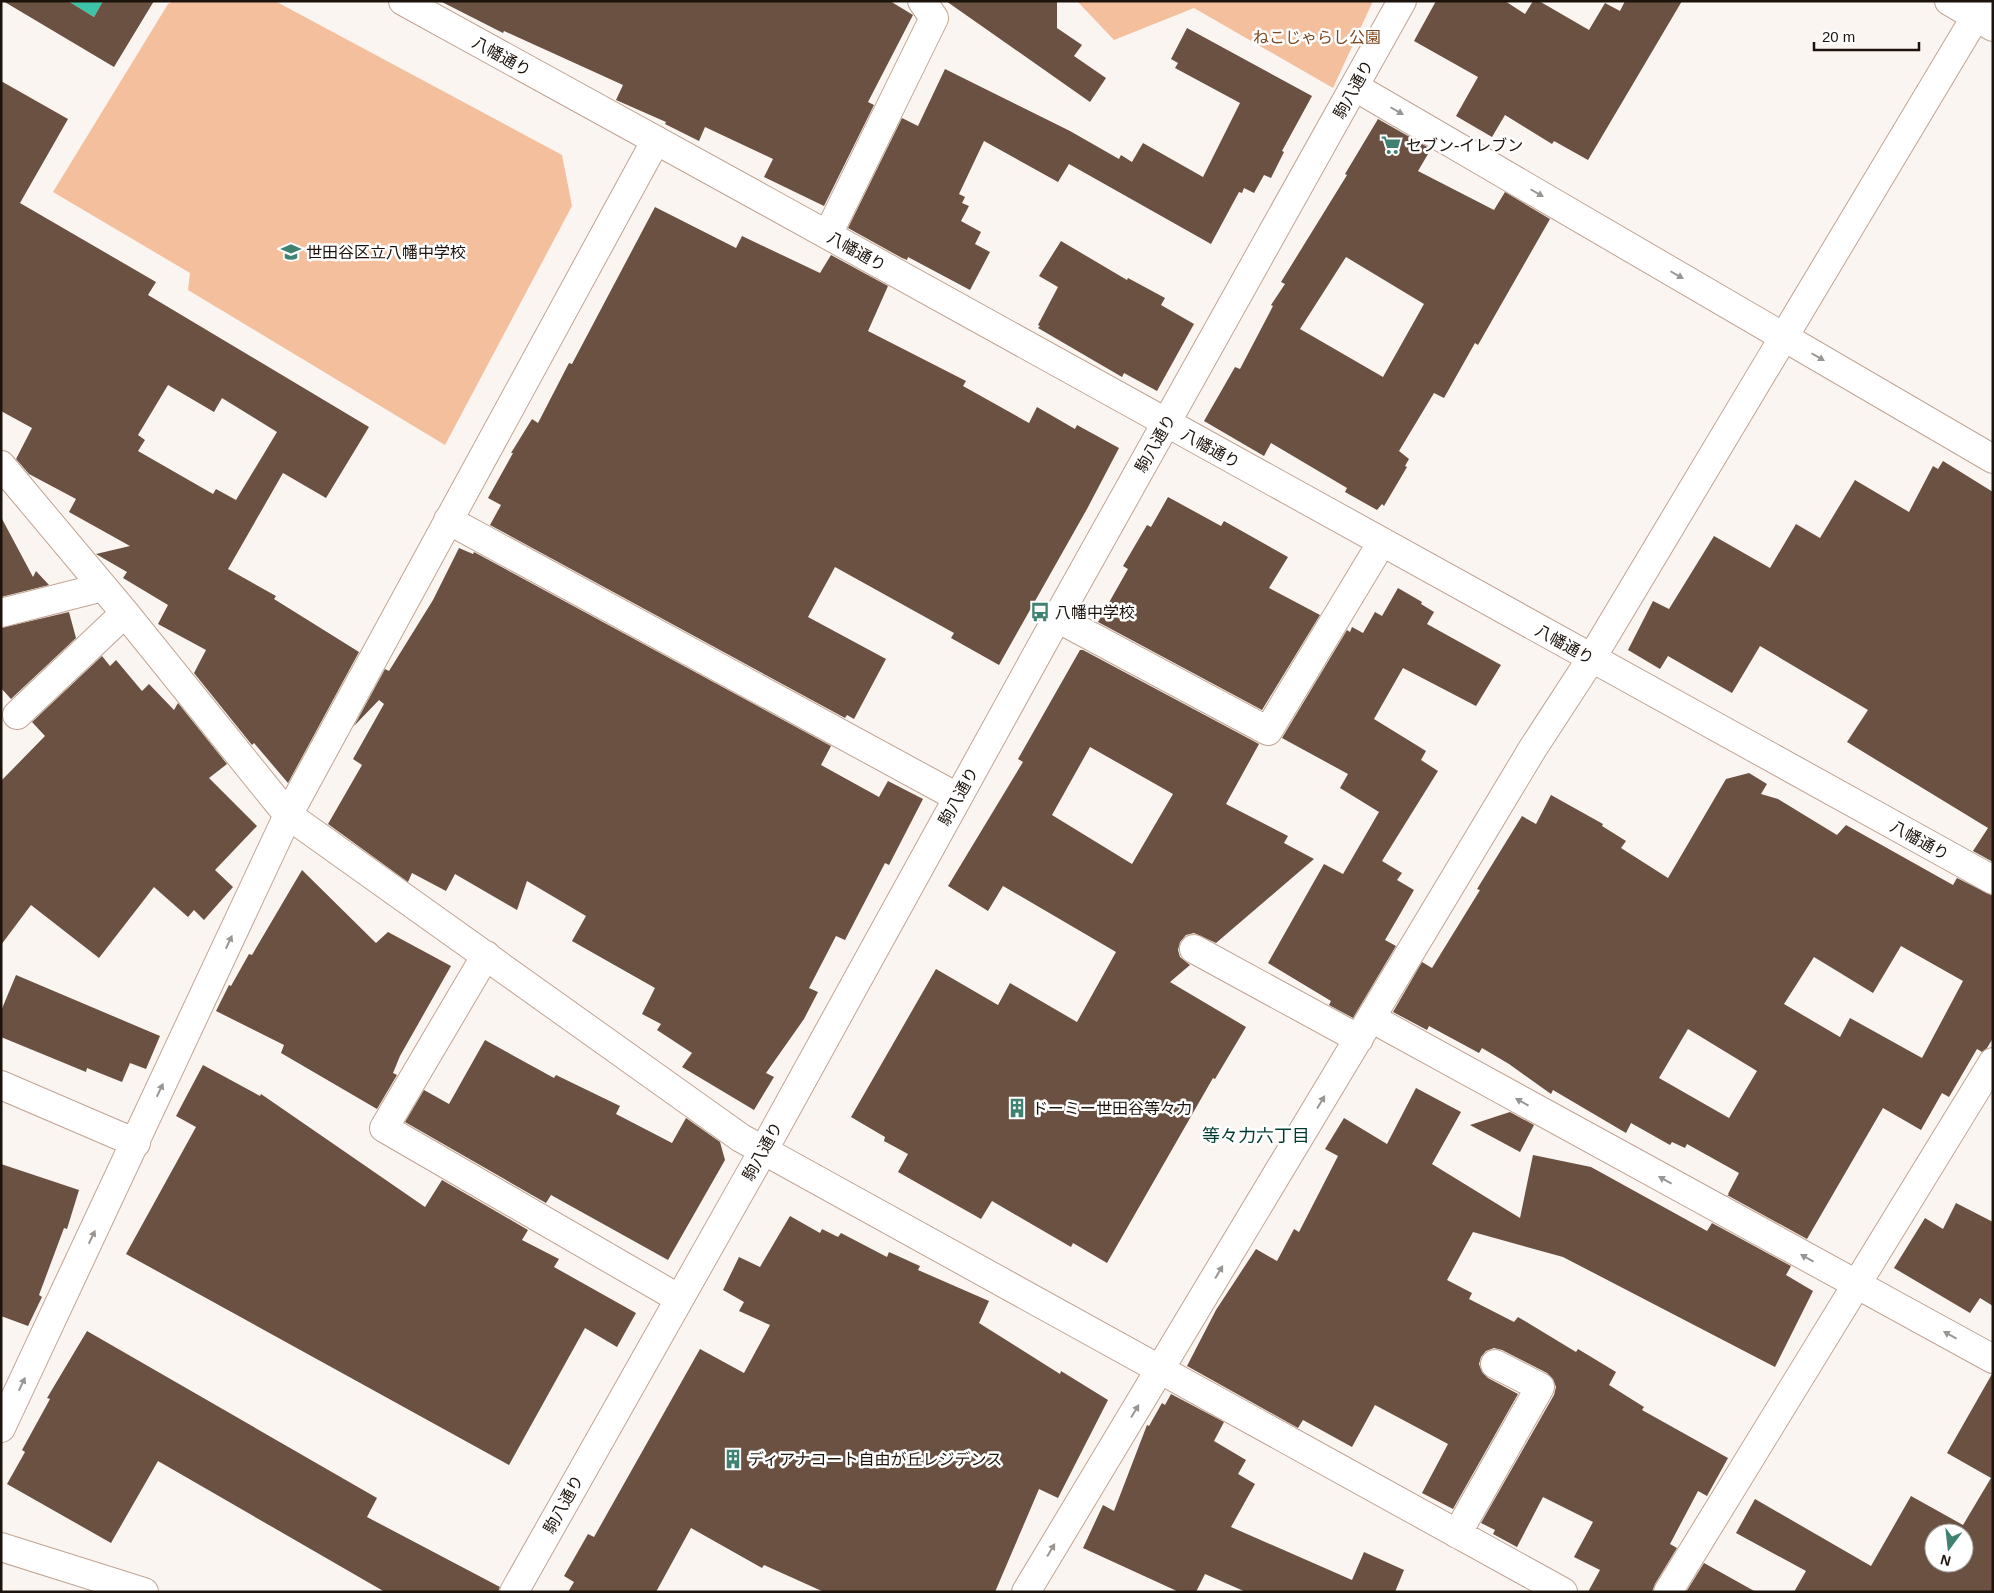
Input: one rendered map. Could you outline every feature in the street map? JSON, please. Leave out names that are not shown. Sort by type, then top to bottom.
[{"type":"street","name":"八幡通り","points":[[403,1],[828,234],[1166,424],[1993,880]]},
{"type":"street","points":[[828,234],[934,18],[922,1]]},
{"type":"street","name":"駒八通り","points":[[514,1592],[678,1298],[763,1151],[957,797],[1402,1]]},
{"type":"street","points":[[1026,1592],[1533,748],[1591,659],[1783,337],[1985,15],[1948,1]]},
{"type":"street","points":[[1354,87],[1993,460]]},
{"type":"street","points":[[1,1428],[288,815],[656,140]]},
{"type":"street","points":[[1,465],[125,613],[288,815],[720,1123],[763,1151],[812,1176],[1457,1534],[1517,1580],[1563,1592]]},
{"type":"street","points":[[448,520],[957,797]]},
{"type":"street","points":[[1057,618],[1268,732],[1382,542]]},
{"type":"street","points":[[1,613],[103,587]]},
{"type":"street","points":[[17,715],[125,613]]},
{"type":"street","points":[[1194,949],[1365,1029],[1858,1286],[1993,1359]]},
{"type":"street","points":[[486,955],[384,1128],[678,1298]]},
{"type":"street","points":[[1668,1592],[1858,1286],[1993,1062]]},
{"type":"street","points":[[1,1085],[136,1143]]},
{"type":"street","points":[[1457,1534],[1540,1387],[1495,1364]]},
{"type":"street","points":[[1,1547],[144,1592]]},
{"type":"green space","points":[[174,1],[275,1],[562,155],[572,206],[445,445],[188,290],[190,273],[53,192],[168,4]]},
{"type":"green space","name":"ねこじゃらし公園","points":[[1077,1],[1373,1],[1333,88],[1194,8],[1114,40]]},
{"type":"shaded area","points":[[68,1],[103,1],[94,17]]},
{"type":"building","points":[[3,1],[68,1],[94,17],[103,1],[154,1],[114,67]]},
{"type":"building","points":[[440,1],[890,1],[913,15],[868,102],[874,105],[824,206],[764,177],[773,159],[705,127],[699,141],[665,124],[666,122],[616,100],[623,85],[504,31],[503,33]]},
{"type":"building","points":[[946,1],[1057,1],[1057,28],[1082,45],[1074,56],[1106,78],[1090,102]]},
{"type":"building","points":[[1436,1],[1505,1],[1525,14],[1533,1],[1539,1],[1589,30],[1605,3],[1620,11],[1625,1],[1682,1],[1588,160],[1554,141],[1552,144],[1505,115],[1492,137],[1456,116],[1478,77],[1414,41]]},
{"type":"building","points":[[1187,28],[1312,96],[1282,151],[1284,152],[1271,178],[1264,175],[1254,193],[1244,188],[1242,193],[1239,192],[1211,244],[1069,164],[1058,182],[984,141],[959,194],[965,197],[962,203],[969,206],[961,221],[981,232],[975,244],[990,252],[970,290],[908,257],[907,260],[902,258],[848,228],[902,118],[918,126],[945,69],[1070,131],[1119,159],[1121,155],[1132,162],[1143,143],[1203,177],[1240,103],[1175,68],[1178,63],[1171,59]]},
{"type":"building","points":[[1,81],[68,119],[20,203],[156,282],[148,295],[369,427],[326,498],[283,473],[228,569],[276,596],[274,599],[359,652],[288,783],[254,743],[252,745],[194,673],[206,650],[158,624],[168,605],[123,578],[127,572],[96,554],[130,546],[69,512],[76,499],[29,474],[16,459],[32,428],[1,411]],"holes":[[[168,385],[214,412],[222,398],[277,432],[236,500],[216,489],[213,494],[138,451],[145,440],[138,435]]]},
{"type":"building","points":[[1378,119],[1431,149],[1418,171],[1494,210],[1505,192],[1550,219],[1478,345],[1475,343],[1444,398],[1434,393],[1399,451],[1409,459],[1405,466],[1407,467],[1384,506],[1382,504],[1377,510],[1345,492],[1347,488],[1271,443],[1264,456],[1204,421],[1235,367],[1240,369],[1273,306],[1271,305],[1285,284],[1281,282],[1347,175],[1345,174]],"holes":[[[1346,257],[1424,304],[1383,377],[1300,329]]]},
{"type":"building","points":[[655,207],[736,248],[742,236],[820,273],[831,255],[888,286],[868,331],[966,381],[963,386],[1029,423],[1037,407],[1075,429],[1077,425],[1119,448],[1087,509],[999,665],[951,638],[954,633],[835,567],[808,617],[886,659],[854,719],[847,715],[845,718],[490,525],[501,505],[488,498],[513,453],[511,453],[532,419],[538,423],[569,363],[572,364]]},
{"type":"building","points":[[1061,241],[1127,280],[1128,278],[1165,298],[1161,305],[1194,324],[1157,391],[1124,373],[1122,377],[1038,328],[1058,287],[1039,276]]},
{"type":"building","points":[[1943,461],[1993,492],[1993,862],[1973,851],[1988,828],[1847,742],[1868,710],[1760,646],[1732,693],[1668,656],[1660,669],[1628,650],[1653,601],[1669,609],[1714,536],[1770,568],[1796,524],[1820,538],[1855,480],[1909,512],[1933,466],[1938,469]]},
{"type":"building","points":[[1168,497],[1221,526],[1224,521],[1288,557],[1269,588],[1320,615],[1262,710],[1098,622],[1128,569],[1123,566],[1147,525],[1151,527]]},
{"type":"building","points":[[1,517],[33,577],[36,571],[49,585],[1,597]]},
{"type":"building","points":[[459,548],[473,554],[474,552],[831,746],[821,765],[879,797],[888,781],[923,799],[889,865],[885,863],[845,940],[836,936],[809,988],[818,992],[804,1019],[766,1073],[774,1077],[754,1110],[682,1067],[692,1053],[657,1030],[661,1024],[642,1014],[655,988],[572,941],[586,916],[527,881],[517,910],[455,874],[446,891],[412,873],[408,882],[328,824],[362,765],[353,759],[384,704],[379,700],[354,726],[385,669],[389,671],[433,600]]},
{"type":"building","points":[[1398,588],[1422,602],[1421,604],[1434,612],[1427,624],[1501,665],[1476,706],[1403,668],[1374,719],[1426,751],[1421,760],[1438,771],[1382,861],[1402,873],[1397,880],[1414,890],[1385,940],[1396,946],[1353,1018],[1329,1005],[1331,1001],[1268,963],[1324,864],[1343,874],[1379,812],[1340,788],[1348,774],[1282,738],[1347,630],[1350,632],[1352,627],[1363,633],[1375,612],[1382,616]]},
{"type":"building","points":[[69,612],[76,638],[11,699],[1,688],[1,628]]},
{"type":"building","points":[[1080,650],[1083,650],[1259,744],[1226,804],[1288,836],[1284,843],[1314,859],[1216,943],[1194,933],[1186,935],[1180,942],[1178,950],[1180,957],[1190,965],[1170,982],[1246,1027],[1215,1079],[1213,1078],[1107,1263],[1073,1243],[1071,1247],[992,1201],[981,1219],[898,1172],[908,1154],[884,1141],[885,1137],[851,1117],[936,969],[998,1005],[1010,983],[1077,1022],[1116,952],[1003,886],[988,911],[948,886],[1023,762],[1018,759]],"holes":[[[1090,747],[1173,794],[1132,864],[1052,815]]]},
{"type":"building","points":[[102,656],[110,666],[116,660],[142,691],[149,684],[174,710],[178,703],[227,764],[209,778],[257,826],[215,870],[233,887],[204,920],[194,910],[188,917],[154,887],[99,958],[31,905],[1,945],[1,781],[45,736],[32,722]]},
{"type":"building","points":[[1749,773],[1767,784],[1761,794],[1778,799],[1837,835],[1846,825],[1953,885],[1957,878],[1993,896],[1993,1038],[1982,1052],[1977,1049],[1949,1097],[1942,1093],[1921,1130],[1883,1108],[1807,1239],[1727,1195],[1729,1195],[1739,1173],[1687,1144],[1685,1148],[1672,1142],[1670,1145],[1631,1123],[1626,1133],[1553,1090],[1551,1094],[1509,1064],[1482,1048],[1479,1053],[1429,1026],[1427,1030],[1393,1012],[1422,962],[1432,968],[1480,890],[1477,889],[1522,816],[1536,824],[1551,795],[1603,824],[1602,826],[1626,841],[1621,848],[1668,878],[1726,779]],"holes":[[[1901,946],[1963,981],[1922,1058],[1850,1018],[1840,1037],[1784,1004],[1814,957],[1873,993]],[[1688,1029],[1757,1071],[1729,1118],[1659,1078]]]},
{"type":"building","points":[[302,870],[376,943],[388,932],[451,966],[400,1056],[393,1073],[397,1075],[377,1109],[281,1053],[284,1045],[216,1011],[229,985],[231,986],[249,954],[252,955]]},
{"type":"building","points":[[16,975],[160,1036],[146,1069],[130,1063],[122,1082],[87,1068],[86,1072],[1,1037],[1,1011]]},
{"type":"building","points":[[485,1040],[554,1078],[556,1075],[620,1106],[616,1114],[672,1143],[686,1118],[720,1142],[725,1160],[668,1260],[551,1195],[546,1203],[405,1122],[424,1090],[449,1104]]},
{"type":"building","points":[[203,1065],[260,1096],[261,1094],[425,1207],[442,1180],[528,1230],[522,1240],[559,1259],[554,1267],[636,1313],[617,1347],[585,1328],[509,1465],[126,1254],[196,1127],[176,1116]]},
{"type":"building","points":[[1416,1088],[1461,1112],[1432,1164],[1520,1218],[1533,1155],[1591,1167],[1707,1231],[1712,1223],[1791,1266],[1786,1275],[1813,1291],[1775,1367],[1563,1257],[1473,1232],[1447,1280],[1472,1293],[1469,1299],[1514,1322],[1518,1317],[1576,1352],[1578,1349],[1616,1372],[1609,1385],[1644,1407],[1642,1410],[1728,1458],[1707,1496],[1698,1491],[1670,1544],[1677,1548],[1652,1592],[1588,1592],[1600,1570],[1574,1557],[1593,1522],[1543,1497],[1517,1547],[1493,1534],[1495,1530],[1481,1523],[1554,1395],[1556,1387],[1553,1379],[1547,1373],[1502,1350],[1494,1348],[1486,1351],[1481,1357],[1479,1364],[1482,1372],[1488,1378],[1518,1394],[1453,1509],[1422,1493],[1448,1444],[1375,1405],[1352,1447],[1303,1420],[1298,1428],[1187,1366],[1216,1310],[1256,1249],[1277,1261],[1294,1229],[1299,1232],[1338,1156],[1325,1149],[1344,1118],[1387,1144]]},
{"type":"building","points":[[1510,1112],[1534,1125],[1520,1152],[1470,1125]]},
{"type":"building","points":[[1,1164],[79,1190],[67,1229],[64,1228],[39,1295],[42,1297],[28,1326],[1,1316]]},
{"type":"building","points":[[1956,1203],[1993,1222],[1993,1306],[1980,1298],[1970,1313],[1894,1268],[1925,1218],[1943,1229]]},
{"type":"building","points":[[790,1216],[820,1233],[822,1229],[838,1237],[841,1233],[887,1257],[889,1252],[920,1266],[918,1270],[989,1301],[979,1323],[1060,1374],[1061,1371],[1108,1400],[1058,1498],[1039,1489],[995,1592],[824,1592],[764,1565],[762,1568],[691,1528],[656,1592],[568,1592],[574,1582],[564,1576],[588,1534],[594,1537],[700,1349],[744,1373],[770,1325],[739,1311],[744,1302],[723,1290],[739,1257],[760,1267]]},
{"type":"building","points":[[87,1331],[377,1498],[367,1517],[500,1587],[498,1592],[385,1592],[158,1461],[111,1543],[7,1484],[25,1452],[22,1450],[50,1399],[47,1398]]},
{"type":"building","points":[[1992,1374],[1993,1592],[1794,1592],[1806,1571],[1736,1533],[1755,1499],[1871,1566],[1911,1496],[1959,1523],[1924,1523],[1924,1573],[1974,1573],[1974,1523],[1964,1523],[1991,1478],[1947,1453]]},
{"type":"building","points":[[1171,1394],[1224,1422],[1214,1441],[1246,1460],[1238,1474],[1255,1484],[1231,1527],[1352,1580],[1364,1552],[1404,1570],[1395,1592],[1246,1592],[1205,1574],[1196,1592],[1179,1592],[1083,1548],[1103,1505],[1114,1511],[1147,1425],[1149,1426],[1162,1403],[1165,1405]]},
{"type":"building","points":[[1704,1563],[1756,1592],[1686,1592]]},
{"type":"place","name":"セブン-イレブン","points":[[1391,145]]},
{"type":"place","name":"世田谷区立八幡中学校","points":[[291,252]]},
{"type":"place","name":"八幡中学校","points":[[1040,612]]},
{"type":"place","name":"ドーミー世田谷等々力","points":[[1017,1108]]},
{"type":"place","name":"ディアナコート自由が丘レジデンス","points":[[733,1459]]},
{"type":"district","name":"等々力六丁目","points":[[1256,1136]]}]
